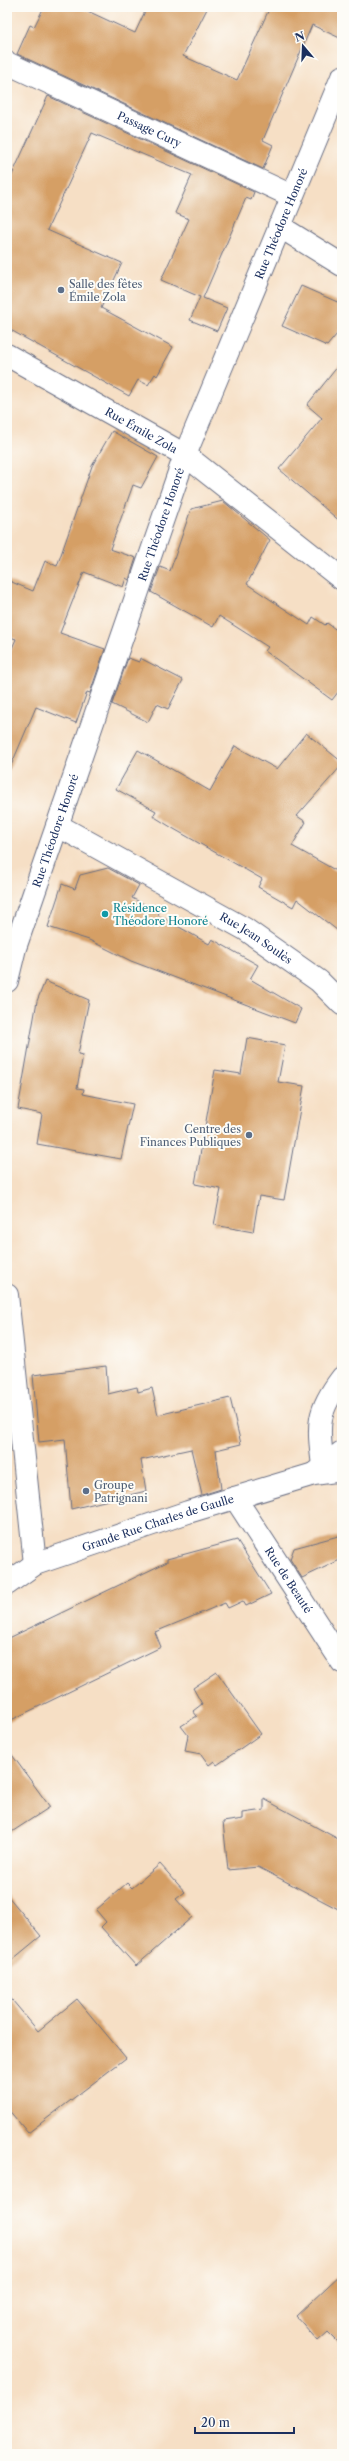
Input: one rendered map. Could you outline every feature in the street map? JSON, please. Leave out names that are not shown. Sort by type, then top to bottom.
[{"type":"street","name":"Passage Cury","points":[[7,63],[292,196]]},
{"type":"street","name":"Rue Théodore Honoré","points":[[7,981],[15,948],[185,455],[342,77]]},
{"type":"street","points":[[279,226],[342,265]]},
{"type":"street","name":"Rue Émile Zola","points":[[7,355],[185,455],[342,579]]},
{"type":"street","name":"Rue Jean Soulès","points":[[57,825],[245,929],[319,981],[342,1004]]},
{"type":"street","points":[[7,1295],[35,1564]]},
{"type":"street","points":[[327,1470],[318,1429],[320,1418],[328,1396],[342,1378]]},
{"type":"street","name":"Grande Rue Charles de Gaulle","points":[[7,1584],[35,1564],[235,1498],[327,1470],[342,1452]]},
{"type":"street","name":"Rue de Beauté","points":[[235,1498],[342,1662]]},
{"type":"building","points":[[44,7],[79,7],[135,33],[147,7],[208,7],[183,56],[237,80],[270,7],[342,7],[342,39],[312,25],[263,140],[273,145],[263,169],[17,54],[30,25],[34,27]]},
{"type":"building","points":[[48,96],[254,192],[251,200],[246,198],[203,298],[227,308],[217,331],[190,320],[200,297],[161,280],[189,219],[175,213],[192,175],[92,133],[47,230],[122,263],[101,308],[173,347],[157,376],[155,374],[148,385],[138,380],[129,396],[7,328],[7,186]]},
{"type":"building","points":[[301,286],[342,304],[342,328],[327,346],[282,326]]},
{"type":"building","points":[[342,361],[342,523],[279,469],[322,418],[307,405]]},
{"type":"building","points":[[112,431],[158,457],[141,488],[133,485],[110,549],[136,558],[129,580],[126,578],[123,587],[84,572],[60,633],[105,649],[90,693],[87,692],[76,723],[36,707],[7,775],[7,660],[16,639],[7,636],[7,580],[33,591],[45,561],[57,566],[92,466]]},
{"type":"building","points":[[223,501],[270,540],[247,584],[309,625],[313,617],[325,625],[327,623],[342,634],[342,687],[332,700],[265,651],[268,647],[219,616],[213,627],[151,592],[160,567],[170,571],[191,509]]},
{"type":"building","points":[[128,658],[139,662],[140,658],[183,680],[168,709],[157,704],[148,722],[112,704]]},
{"type":"building","points":[[306,733],[342,762],[342,765],[297,816],[306,822],[292,846],[342,874],[342,934],[297,899],[293,907],[258,887],[262,879],[174,829],[153,816],[156,811],[116,789],[138,750],[210,791],[235,746],[277,769]]},
{"type":"building","points":[[108,868],[139,885],[132,898],[159,912],[158,915],[209,944],[212,939],[258,965],[250,979],[301,1009],[295,1023],[131,961],[89,940],[48,927],[62,884],[75,889],[80,875]]},
{"type":"building","points":[[45,981],[89,1000],[78,1054],[83,1055],[77,1088],[84,1089],[83,1094],[133,1104],[121,1159],[37,1144],[42,1114],[18,1109],[37,1001]]},
{"type":"building","name":"Centre des Finances Publiques","points":[[247,1038],[285,1045],[278,1082],[304,1086],[284,1200],[259,1196],[253,1232],[214,1225],[221,1189],[195,1184],[215,1070],[241,1074]]},
{"type":"building","points":[[106,1366],[108,1394],[137,1387],[138,1392],[152,1388],[158,1415],[230,1398],[241,1444],[216,1450],[221,1489],[202,1495],[191,1449],[141,1460],[146,1491],[71,1509],[65,1439],[39,1442],[33,1375]]},
{"type":"building","points":[[342,1535],[342,1559],[302,1578],[290,1559],[294,1548]]},
{"type":"building","points":[[237,1540],[271,1594],[246,1606],[243,1601],[228,1608],[225,1603],[155,1632],[161,1647],[7,1722],[7,1639],[167,1562],[167,1559]]},
{"type":"building","points":[[217,1672],[261,1734],[217,1765],[214,1761],[209,1765],[201,1754],[185,1751],[188,1735],[181,1726],[197,1716],[193,1711],[202,1704],[193,1688]]},
{"type":"building","points":[[7,1748],[50,1807],[7,1835]]},
{"type":"building","points":[[264,1799],[342,1841],[342,1911],[258,1867],[228,1870],[223,1822],[243,1819],[243,1813],[264,1810]]},
{"type":"building","points":[[160,1864],[185,1892],[176,1899],[192,1917],[136,1966],[101,1927],[106,1922],[96,1910],[127,1883],[132,1888]]},
{"type":"building","points":[[7,1895],[41,1936],[7,1964]]},
{"type":"building","points":[[7,1994],[38,2031],[77,1999],[126,2058],[28,2133],[7,2108]]},
{"type":"building","points":[[342,2273],[342,2346],[328,2332],[318,2341],[296,2316]]},
{"type":"place","name":"Salle des fêtes Émile Zola","points":[[61,290]]},
{"type":"place","name":"Résidence Théodore Honoré","points":[[105,914]]},
{"type":"place","name":"Centre des Finances Publiques","points":[[249,1135]]},
{"type":"place","name":"Groupe Patrignani","points":[[86,1491]]}]
